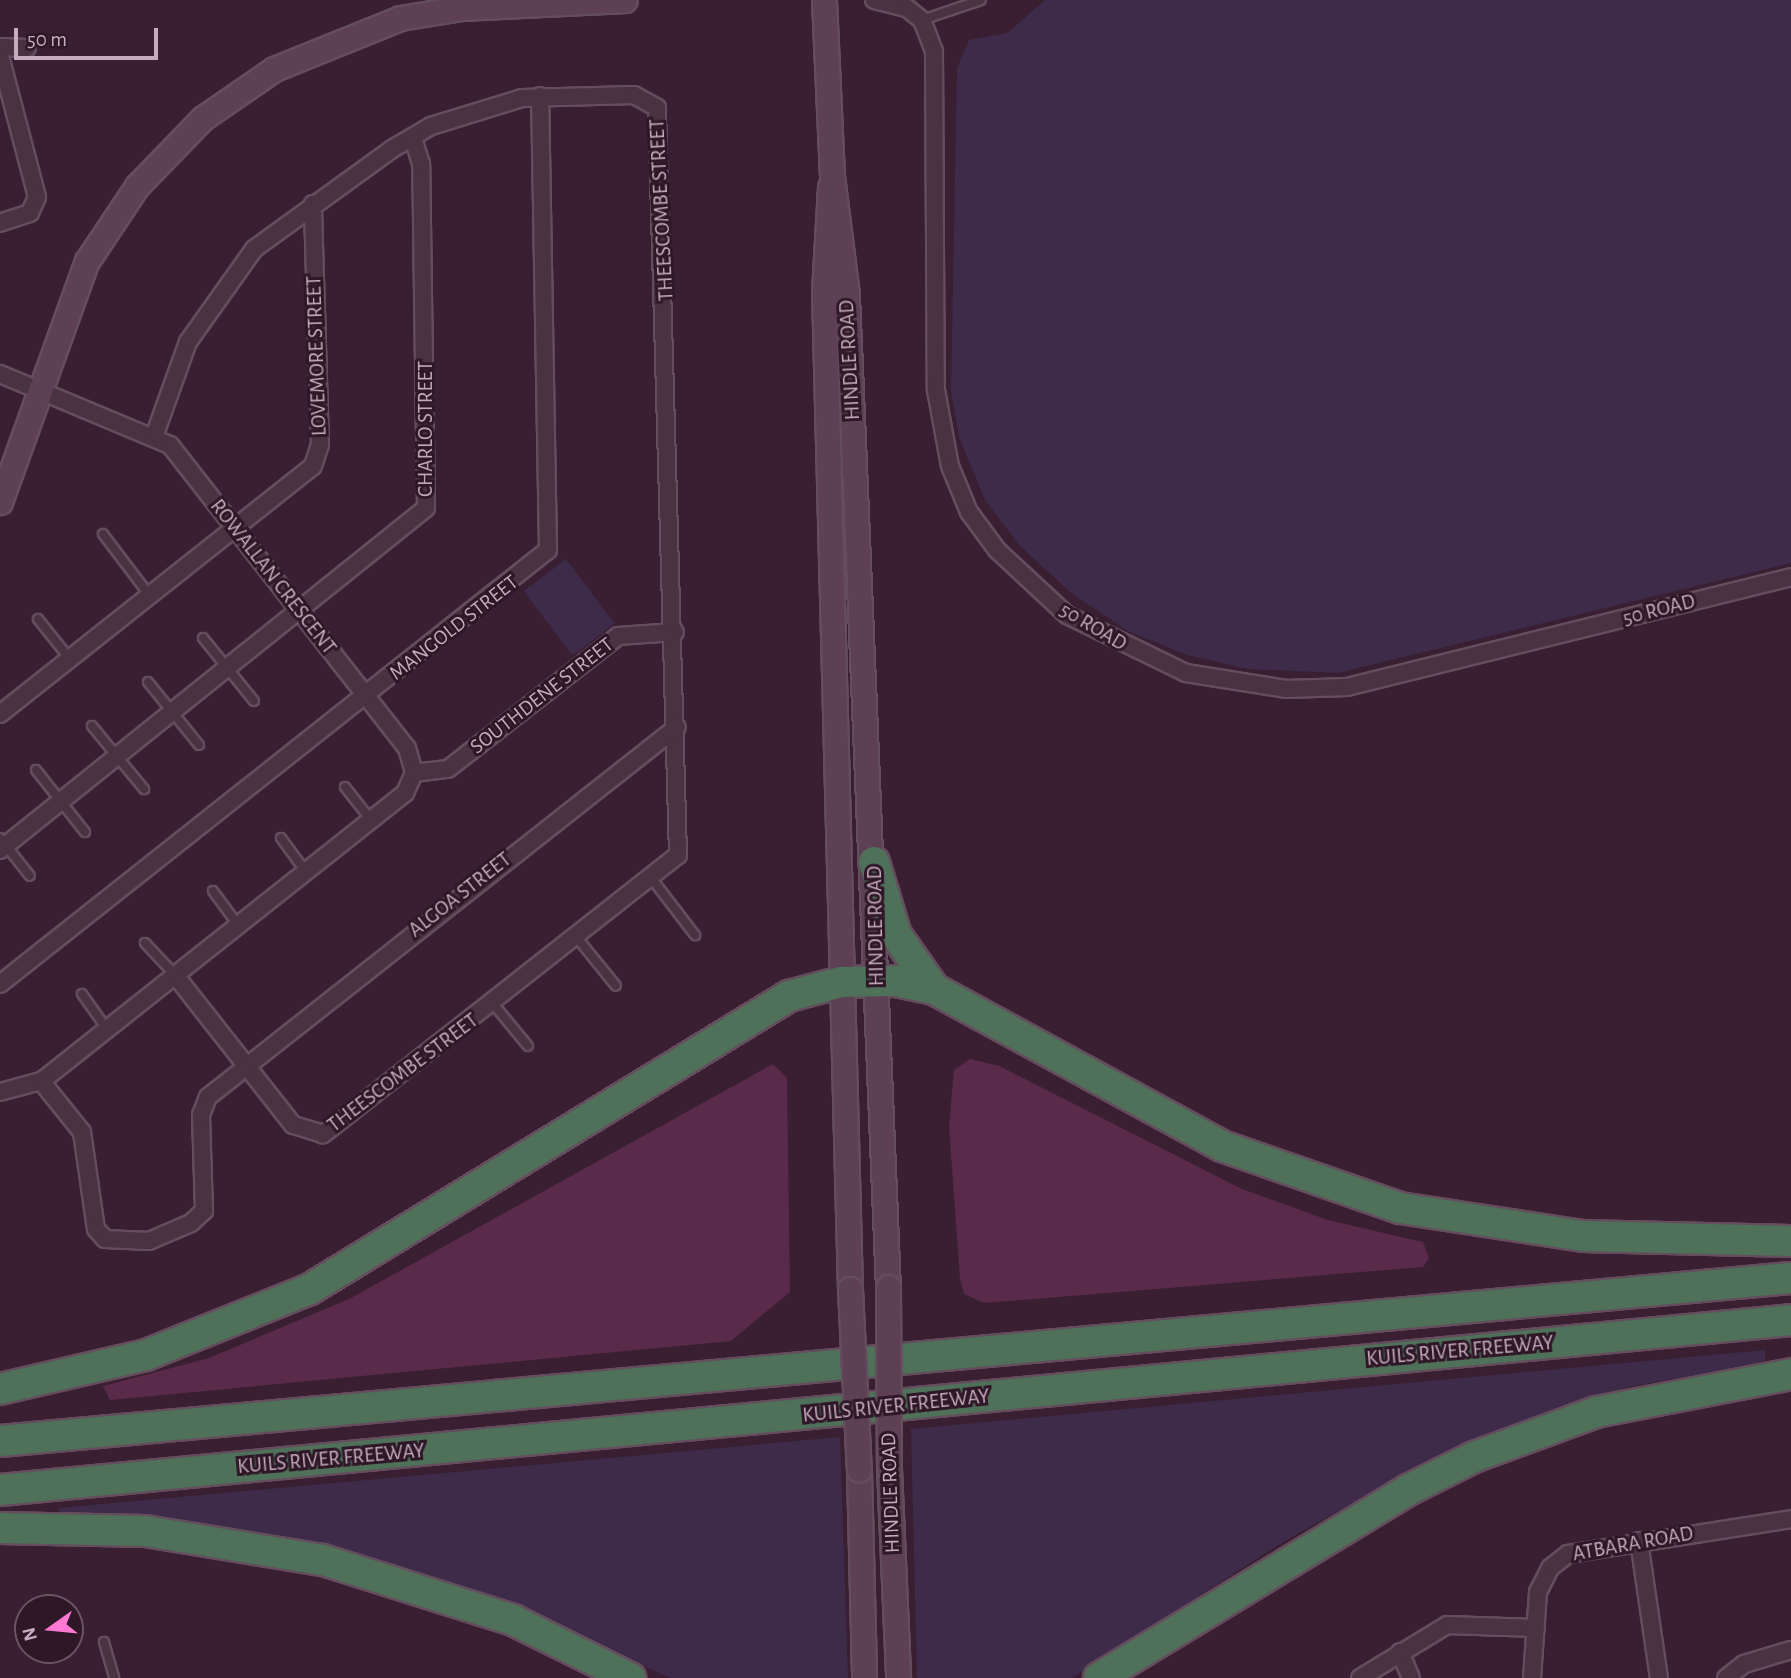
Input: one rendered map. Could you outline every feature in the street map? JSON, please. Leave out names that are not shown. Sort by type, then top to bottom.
[{"type":"highway","points":[[874,862],[895,935],[933,989]]},
{"type":"highway","points":[[0,1389],[157,1352],[310,1289],[789,996],[841,982],[877,981],[933,989],[1222,1146],[1399,1208],[1583,1236],[1791,1241]]},
{"type":"highway","points":[[0,1441],[1791,1278]]},
{"type":"highway","name":"KUILS RIVER FREEWAY","points":[[0,1490],[1791,1320]]},
{"type":"highway","points":[[1099,1678],[1387,1502],[1474,1457],[1596,1412],[1791,1374]]},
{"type":"highway","points":[[0,1528],[145,1531],[323,1560],[513,1620],[630,1678]]},
{"type":"main road","points":[[0,502],[66,308],[112,220],[172,147],[237,92],[316,48],[400,18],[463,8],[625,0]]},
{"type":"main road","name":"HINDLE ROAD","points":[[824,0],[832,176],[847,294],[874,862],[888,1287],[889,1468],[898,1678]]},
{"type":"main road","name":"HINDLE ROAD","points":[[832,176],[824,277],[841,982],[864,1678]]},
{"type":"street","points":[[874,0],[907,8],[922,20]]},
{"type":"street","name":"50 ROAD","points":[[922,20],[937,72],[936,390],[942,433],[969,512],[997,550],[1067,615],[1186,673],[1286,689],[1347,687],[1791,577]]},
{"type":"street","points":[[0,47],[27,48]]},
{"type":"street","points":[[0,55],[37,197],[30,213],[0,223]]},
{"type":"street","name":"THEESCOMBE STREET","points":[[155,434],[198,326],[263,237],[413,137],[456,117],[540,96],[641,96],[660,115],[680,842],[673,862],[494,1005],[316,1136],[293,1125],[175,975]]},
{"type":"street","name":"MANGOLD STREET","points":[[0,984],[537,562],[551,542],[540,96]]},
{"type":"street","name":"CHARLO STREET","points":[[2,845],[118,758],[411,526],[429,500],[421,164],[413,137]]},
{"type":"street","name":"LOVEMORE STREET","points":[[0,714],[305,474],[319,455],[313,204]]},
{"type":"street","name":"ROWALLAN CRESCENT","points":[[0,374],[38,391],[155,434],[235,528],[407,748],[414,773]]},
{"type":"street","name":"SOUTHDENE STREET","points":[[414,773],[448,769],[618,636],[675,632]]},
{"type":"street","name":"ALGOA STREET","points":[[41,1082],[82,1132],[96,1229],[112,1242],[149,1241],[191,1223],[204,1211],[201,1115],[208,1097],[243,1064],[677,727]]},
{"type":"street","points":[[0,1092],[41,1082],[405,793],[414,773]]},
{"type":"street","name":"ATBARA ROAD","points":[[1532,1678],[1538,1592],[1558,1560],[1578,1550],[1791,1519]]},
{"type":"street","points":[[1639,1541],[1658,1678]]},
{"type":"street","points":[[1360,1678],[1453,1623],[1536,1628]]},
{"type":"street","points":[[1726,1678],[1744,1664],[1791,1650]]},
{"type":"street","points":[[1400,1653],[1411,1678]]},
{"type":"lane","points":[[922,20],[982,0]]},
{"type":"lane","points":[[103,534],[150,596]]},
{"type":"lane","points":[[38,619],[70,659]]},
{"type":"lane","points":[[203,638],[254,701]]},
{"type":"lane","points":[[148,682],[198,745]]},
{"type":"lane","points":[[92,726],[144,789]]},
{"type":"lane","points":[[36,770],[85,832]]},
{"type":"lane","points":[[345,787],[371,820]]},
{"type":"lane","points":[[281,838],[306,872]]},
{"type":"lane","name":"CHARLO STREET","points":[[2,845],[30,876]]},
{"type":"lane","points":[[652,879],[695,934]]},
{"type":"lane","points":[[213,891],[238,925]]},
{"type":"lane","points":[[578,939],[616,986]]},
{"type":"lane","points":[[145,943],[175,975]]},
{"type":"lane","points":[[82,994],[107,1029]]},
{"type":"lane","name":"THEESCOMBE STREET","points":[[494,1005],[528,1046]]},
{"type":"lane","points":[[104,1642],[114,1678]]},
{"type":"shaded area","points":[[1045,0],[1791,0],[1791,563],[1338,673],[1248,669],[1187,655],[1128,631],[1071,593],[1019,545],[985,500],[959,437],[951,391],[957,68],[969,40],[1007,33]]},
{"type":"shaded area","points":[[566,559],[615,624],[572,656],[524,591]]},
{"type":"shaded area","points":[[970,1059],[999,1066],[1242,1189],[1328,1220],[1423,1242],[1429,1258],[1423,1267],[984,1303],[964,1294],[960,1279],[949,1127],[954,1070]]},
{"type":"shaded area","points":[[773,1064],[787,1078],[790,1292],[731,1341],[110,1400],[103,1386],[209,1358],[349,1299]]},
{"type":"shaded area","points":[[1765,1350],[1765,1363],[1628,1387],[1422,1465],[1283,1542],[1072,1678],[917,1678],[911,1429]]},
{"type":"shaded area","points":[[840,1437],[848,1678],[670,1678],[530,1613],[367,1557],[210,1526],[60,1517],[59,1508]]}]
